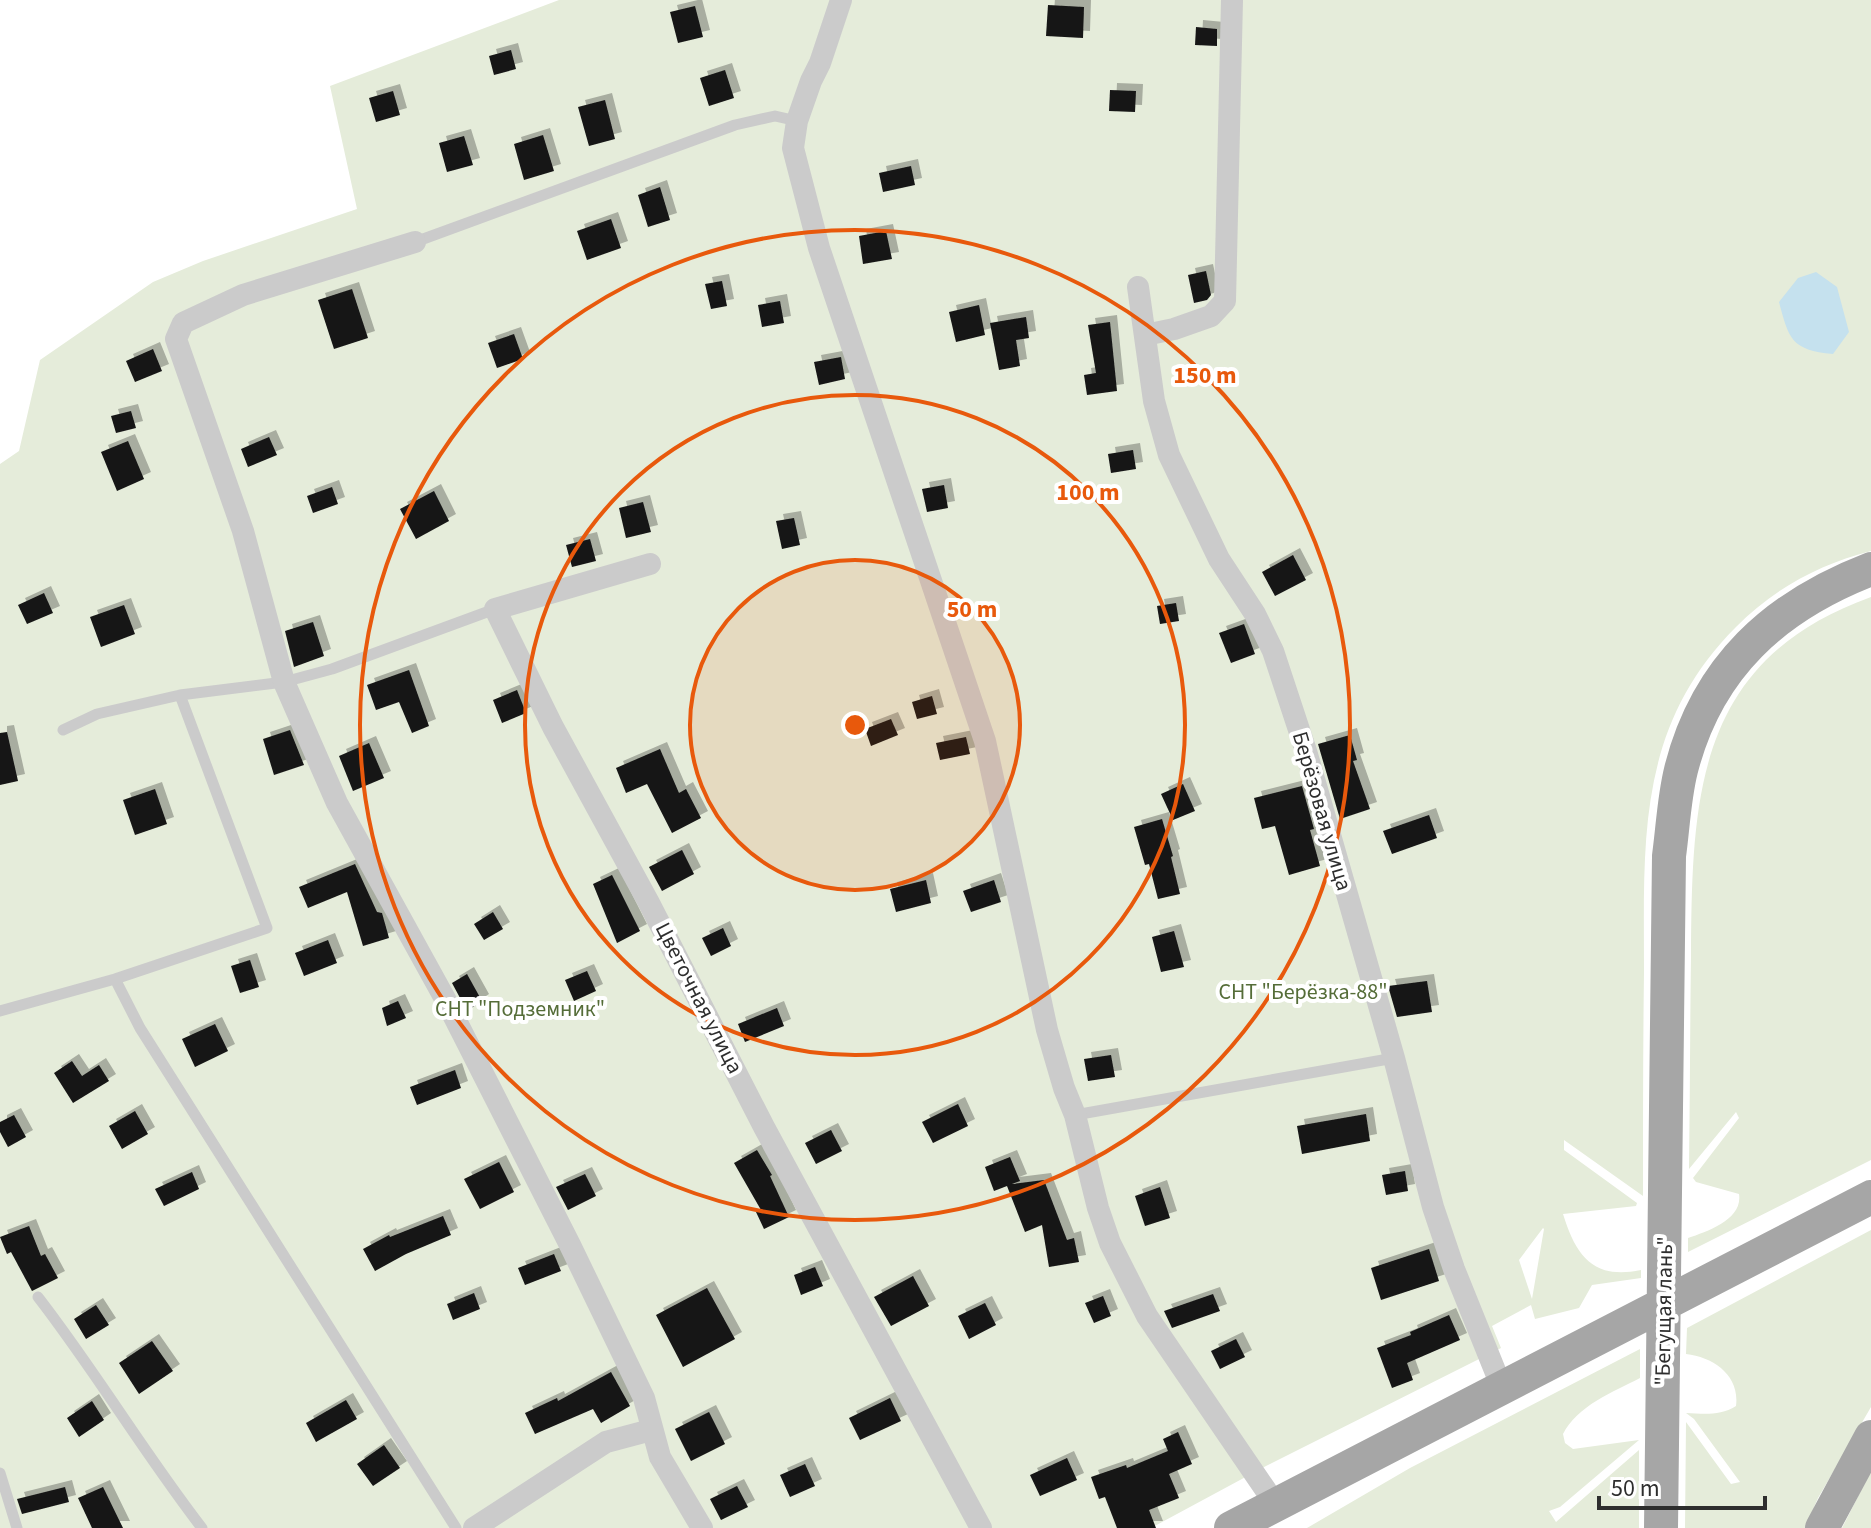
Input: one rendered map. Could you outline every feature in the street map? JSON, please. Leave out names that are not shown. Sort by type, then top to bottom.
[{"type":"main road","points":[[1802,601],[1871,569]]},
{"type":"main road","points":[[1802,601],[1871,578]]},
{"type":"main road","name":"\"Бегущая лань\"","points":[[1661,1528],[1669,856],[1680,772],[1691,737],[1722,679],[1766,628],[1802,601]]},
{"type":"main road","points":[[1231,1528],[1871,1194]]},
{"type":"main road","points":[[1822,1528],[1871,1437]]},
{"type":"street","points":[[841,0],[797,121],[793,148],[819,248],[985,741],[1047,1030],[1075,1115],[1110,1243],[1128,1283],[1154,1327],[1276,1505]]},
{"type":"street","points":[[1145,335],[1211,316],[1225,301],[1232,0]]},
{"type":"street","points":[[415,242],[243,295],[183,323],[176,339],[243,531],[284,682],[337,803],[444,997],[570,1245],[644,1398],[660,1457],[702,1528]]},
{"type":"street","name":"Берёзовая улица","points":[[1138,287],[1154,401],[1169,455],[1219,559],[1255,614],[1273,651],[1306,751],[1394,1058],[1433,1207],[1454,1269],[1502,1388]]},
{"type":"street","points":[[495,609],[650,564]]},
{"type":"street","name":"Цветочная улица","points":[[495,609],[553,727],[649,903],[764,1127],[981,1528]]},
{"type":"street","points":[[474,1528],[606,1442],[651,1430]]},
{"type":"lane","points":[[415,242],[735,125],[775,116],[797,121]]},
{"type":"lane","points":[[63,730],[97,714],[180,695],[284,682],[332,669],[495,609]]},
{"type":"lane","points":[[0,1011],[115,979],[267,928],[180,695]]},
{"type":"lane","points":[[115,979],[140,1028],[456,1528]]},
{"type":"lane","points":[[1075,1115],[1394,1058]]},
{"type":"lane","points":[[38,1297],[161,1475],[202,1528]]},
{"type":"lane","points":[[0,1473],[17,1528]]},
{"type":"green space","points":[[559,0],[1871,0],[1871,551],[1834,563],[1798,580],[1750,613],[1703,665],[1679,705],[1663,746],[1652,788],[1647,832],[1644,877],[1643,1196],[1564,1140],[1564,1150],[1637,1203],[1636,1206],[1563,1214],[1574,1242],[1589,1262],[1599,1268],[1624,1272],[1641,1270],[1641,1278],[1592,1285],[1579,1308],[1535,1319],[1531,1305],[1492,1326],[1501,1348],[1266,1466],[1151,1528],[0,1528],[0,464],[19,451],[40,360],[153,282],[203,261],[357,209],[330,86]],"holes":[[[1544,1229],[1532,1299],[1519,1260]]]},
{"type":"green space","points":[[1871,597],[1871,1160],[1688,1252],[1688,1238],[1722,1223],[1739,1203],[1739,1194],[1696,1182],[1693,1178],[1739,1118],[1736,1112],[1689,1169],[1692,897],[1702,788],[1716,740],[1737,696],[1769,657],[1813,624]]},
{"type":"green space","points":[[1871,1230],[1871,1407],[1818,1498],[1805,1528],[1685,1528],[1686,1422],[1731,1484],[1740,1482],[1694,1419],[1686,1413],[1712,1414],[1736,1406],[1734,1386],[1723,1370],[1706,1359],[1686,1354],[1687,1328]]},
{"type":"green space","points":[[1640,1349],[1640,1378],[1586,1408],[1563,1434],[1565,1443],[1573,1449],[1639,1440],[1560,1507],[1549,1511],[1556,1522],[1639,1450],[1639,1528],[1307,1528],[1410,1468]]},
{"type":"green space","points":[[1871,1471],[1871,1528],[1842,1528]]},
{"type":"water","points":[[1816,272],[1837,287],[1849,332],[1833,354],[1800,346],[1789,334],[1779,302],[1798,278]]},
{"type":"building","points":[[1048,5],[1084,7],[1083,38],[1046,36]]},
{"type":"building","points":[[695,6],[703,37],[678,43],[670,12]]},
{"type":"building","points":[[1196,27],[1217,29],[1217,46],[1195,45]]},
{"type":"building","points":[[511,50],[516,69],[494,75],[489,56]]},
{"type":"building","points":[[725,70],[734,98],[709,106],[700,78]]},
{"type":"building","points":[[1110,90],[1136,91],[1135,112],[1109,111]]},
{"type":"building","points":[[393,91],[400,115],[376,122],[369,98]]},
{"type":"building","points":[[605,100],[615,139],[589,146],[578,107]]},
{"type":"building","points":[[543,135],[554,171],[524,180],[514,144]]},
{"type":"building","points":[[464,136],[473,165],[447,172],[439,143]]},
{"type":"building","points":[[911,166],[915,185],[883,192],[879,173]]},
{"type":"building","points":[[660,187],[670,220],[648,227],[638,195]]},
{"type":"building","points":[[611,219],[621,248],[587,260],[577,231]]},
{"type":"building","points":[[886,231],[892,259],[863,264],[859,236]]},
{"type":"building","points":[[1206,271],[1211,295],[1207,300],[1194,303],[1188,275]]},
{"type":"building","points":[[722,281],[727,306],[711,309],[705,284]]},
{"type":"building","points":[[352,289],[368,338],[334,349],[318,300]]},
{"type":"building","points":[[780,301],[784,323],[762,327],[758,305]]},
{"type":"building","points":[[979,305],[985,335],[956,342],[949,312]]},
{"type":"building","points":[[1026,317],[1029,338],[1016,340],[1020,366],[999,370],[990,323]]},
{"type":"building","points":[[1110,322],[1117,391],[1087,395],[1084,375],[1096,373],[1088,325]]},
{"type":"building","points":[[514,334],[523,359],[497,368],[488,343]]},
{"type":"building","points":[[153,349],[162,371],[135,382],[126,361]]},
{"type":"building","points":[[841,357],[845,379],[819,385],[814,362]]},
{"type":"building","points":[[131,411],[136,428],[116,433],[111,416]]},
{"type":"building","points":[[269,437],[277,455],[248,467],[241,449]]},
{"type":"building","points":[[128,441],[144,479],[117,491],[101,452]]},
{"type":"building","points":[[1133,450],[1136,469],[1111,473],[1108,454]]},
{"type":"building","points":[[944,485],[948,508],[927,512],[922,489]]},
{"type":"building","points":[[332,487],[338,504],[313,513],[307,496]]},
{"type":"building","points":[[434,491],[449,521],[416,539],[400,509]]},
{"type":"building","points":[[643,502],[651,532],[626,538],[619,508]]},
{"type":"building","points":[[794,518],[800,545],[782,549],[776,521]]},
{"type":"building","points":[[590,539],[596,561],[572,567],[566,545]]},
{"type":"building","points":[[1293,555],[1306,580],[1275,596],[1262,572]]},
{"type":"building","points":[[44,593],[53,613],[27,624],[18,605]]},
{"type":"building","points":[[1176,603],[1179,621],[1160,624],[1157,606]]},
{"type":"building","points":[[124,605],[135,634],[101,647],[90,617]]},
{"type":"building","points":[[313,622],[324,656],[294,667],[285,631]]},
{"type":"building","points":[[1244,624],[1255,654],[1231,663],[1219,633]]},
{"type":"building","points":[[409,670],[429,726],[412,733],[399,702],[376,710],[367,685]]},
{"type":"building","points":[[517,690],[526,713],[502,723],[493,700]]},
{"type":"building","points":[[932,696],[937,714],[917,719],[912,702]]},
{"type":"building","points":[[891,719],[898,735],[871,746],[865,729]]},
{"type":"building","points":[[290,730],[304,765],[274,775],[263,739]]},
{"type":"building","points":[[7,732],[18,781],[0,785],[0,733]]},
{"type":"building","points":[[1350,735],[1357,760],[1353,761],[1370,809],[1340,819],[1318,744]]},
{"type":"building","points":[[966,737],[970,754],[940,760],[936,743]]},
{"type":"building","points":[[369,743],[384,778],[353,791],[339,756]]},
{"type":"building","points":[[660,749],[679,793],[686,789],[701,818],[672,833],[647,784],[626,793],[616,768]]},
{"type":"building","points":[[1183,784],[1195,811],[1173,820],[1161,794]]},
{"type":"building","points":[[1302,786],[1320,866],[1289,875],[1275,826],[1262,829],[1254,798]]},
{"type":"building","points":[[155,789],[167,824],[135,835],[123,800]]},
{"type":"building","points":[[1429,815],[1437,838],[1392,854],[1383,831]]},
{"type":"building","points":[[1162,819],[1180,894],[1158,899],[1149,864],[1145,865],[1134,827]]},
{"type":"building","points":[[682,850],[694,874],[662,891],[649,867]]},
{"type":"building","points":[[355,864],[377,912],[382,913],[389,938],[363,946],[347,892],[308,908],[299,887]]},
{"type":"building","points":[[612,875],[640,931],[617,943],[593,884]]},
{"type":"building","points":[[926,880],[931,903],[896,912],[890,889]]},
{"type":"building","points":[[994,880],[1001,902],[971,912],[963,891]]},
{"type":"building","points":[[493,912],[503,929],[484,940],[474,924]]},
{"type":"building","points":[[723,928],[731,946],[711,956],[702,938]]},
{"type":"building","points":[[1174,931],[1184,967],[1161,972],[1152,937]]},
{"type":"building","points":[[328,940],[337,963],[304,976],[295,953]]},
{"type":"building","points":[[250,960],[259,987],[240,993],[231,966]]},
{"type":"building","points":[[587,971],[596,991],[574,1001],[565,980]]},
{"type":"building","points":[[467,974],[482,1001],[467,1011],[452,983]]},
{"type":"building","points":[[1427,981],[1432,1012],[1397,1017],[1388,986]]},
{"type":"building","points":[[398,1001],[406,1018],[387,1026],[382,1008]]},
{"type":"building","points":[[777,1008],[784,1026],[745,1042],[738,1024]]},
{"type":"building","points":[[215,1024],[228,1051],[195,1067],[182,1039]]},
{"type":"building","points":[[1111,1055],[1115,1077],[1088,1081],[1084,1059]]},
{"type":"building","points":[[72,1061],[82,1076],[99,1065],[109,1081],[73,1103],[54,1073]]},
{"type":"building","points":[[455,1070],[461,1088],[417,1105],[410,1087]]},
{"type":"building","points":[[958,1104],[968,1126],[933,1143],[922,1122]]},
{"type":"building","points":[[135,1111],[148,1134],[122,1149],[109,1126]]},
{"type":"building","points":[[1366,1114],[1370,1141],[1302,1154],[1297,1126]]},
{"type":"building","points":[[14,1115],[26,1137],[8,1147],[0,1132],[0,1122]]},
{"type":"building","points":[[831,1130],[842,1151],[816,1164],[805,1143]]},
{"type":"building","points":[[757,1150],[772,1175],[789,1217],[764,1229],[756,1212],[761,1210],[734,1163]]},
{"type":"building","points":[[1010,1157],[1020,1181],[1012,1184],[1044,1180],[1067,1240],[1074,1238],[1079,1262],[1049,1267],[1042,1225],[1025,1232],[1007,1186],[994,1191],[985,1167]]},
{"type":"building","points":[[499,1162],[514,1192],[480,1209],[464,1179]]},
{"type":"building","points":[[1405,1171],[1408,1191],[1386,1195],[1382,1175]]},
{"type":"building","points":[[192,1172],[199,1189],[164,1206],[155,1189]]},
{"type":"building","points":[[585,1174],[596,1196],[568,1210],[556,1187]]},
{"type":"building","points":[[1160,1187],[1170,1218],[1145,1226],[1135,1196]]},
{"type":"building","points":[[443,1216],[451,1235],[375,1271],[363,1249],[389,1235]]},
{"type":"building","points":[[29,1226],[41,1256],[45,1254],[58,1278],[32,1291],[11,1252],[7,1254],[0,1237]]},
{"type":"building","points":[[1429,1249],[1439,1281],[1381,1300],[1371,1268]]},
{"type":"building","points":[[554,1254],[561,1271],[525,1285],[518,1268]]},
{"type":"building","points":[[815,1267],[823,1286],[801,1295],[794,1275]]},
{"type":"building","points":[[913,1276],[929,1306],[891,1326],[874,1297]]},
{"type":"building","points":[[707,1288],[735,1339],[683,1367],[656,1315]]},
{"type":"building","points":[[474,1293],[480,1309],[453,1320],[447,1304]]},
{"type":"building","points":[[1213,1294],[1220,1311],[1172,1328],[1164,1311]]},
{"type":"building","points":[[1103,1296],[1111,1316],[1094,1323],[1085,1303]]},
{"type":"building","points":[[985,1303],[996,1325],[969,1339],[958,1316]]},
{"type":"building","points":[[96,1305],[109,1325],[86,1339],[74,1319]]},
{"type":"building","points":[[1449,1315],[1460,1340],[1407,1363],[1413,1380],[1392,1388],[1377,1348]]},
{"type":"building","points":[[1236,1339],[1245,1357],[1220,1369],[1211,1351]]},
{"type":"building","points":[[152,1341],[173,1371],[139,1394],[119,1363]]},
{"type":"building","points":[[611,1372],[630,1406],[601,1423],[593,1409],[535,1434],[525,1413],[557,1398],[558,1401]]},
{"type":"building","points":[[890,1398],[901,1421],[860,1440],[849,1418]]},
{"type":"building","points":[[346,1400],[357,1419],[316,1442],[306,1423]]},
{"type":"building","points":[[92,1401],[104,1420],[79,1437],[67,1418]]},
{"type":"building","points":[[709,1412],[725,1444],[691,1461],[675,1429]]},
{"type":"building","points":[[1178,1432],[1192,1464],[1169,1474],[1179,1498],[1149,1510],[1156,1528],[1117,1528],[1105,1497],[1099,1499],[1091,1477],[1126,1465],[1127,1468],[1168,1451],[1163,1439]]},
{"type":"building","points":[[384,1445],[400,1468],[373,1486],[357,1464]]},
{"type":"building","points":[[1067,1458],[1077,1480],[1040,1496],[1030,1475]]},
{"type":"building","points":[[805,1464],[815,1486],[790,1497],[780,1475]]},
{"type":"building","points":[[737,1486],[748,1507],[721,1520],[710,1499]]},
{"type":"building","points":[[65,1487],[69,1502],[22,1514],[17,1499]]},
{"type":"building","points":[[103,1487],[123,1528],[92,1528],[78,1498]]},
{"type":"park label","name":"СНТ \"Берёзка-88\"","points":[[1303,992]]},
{"type":"park label","name":"СНТ \"Подземник\"","points":[[520,1009]]}]
